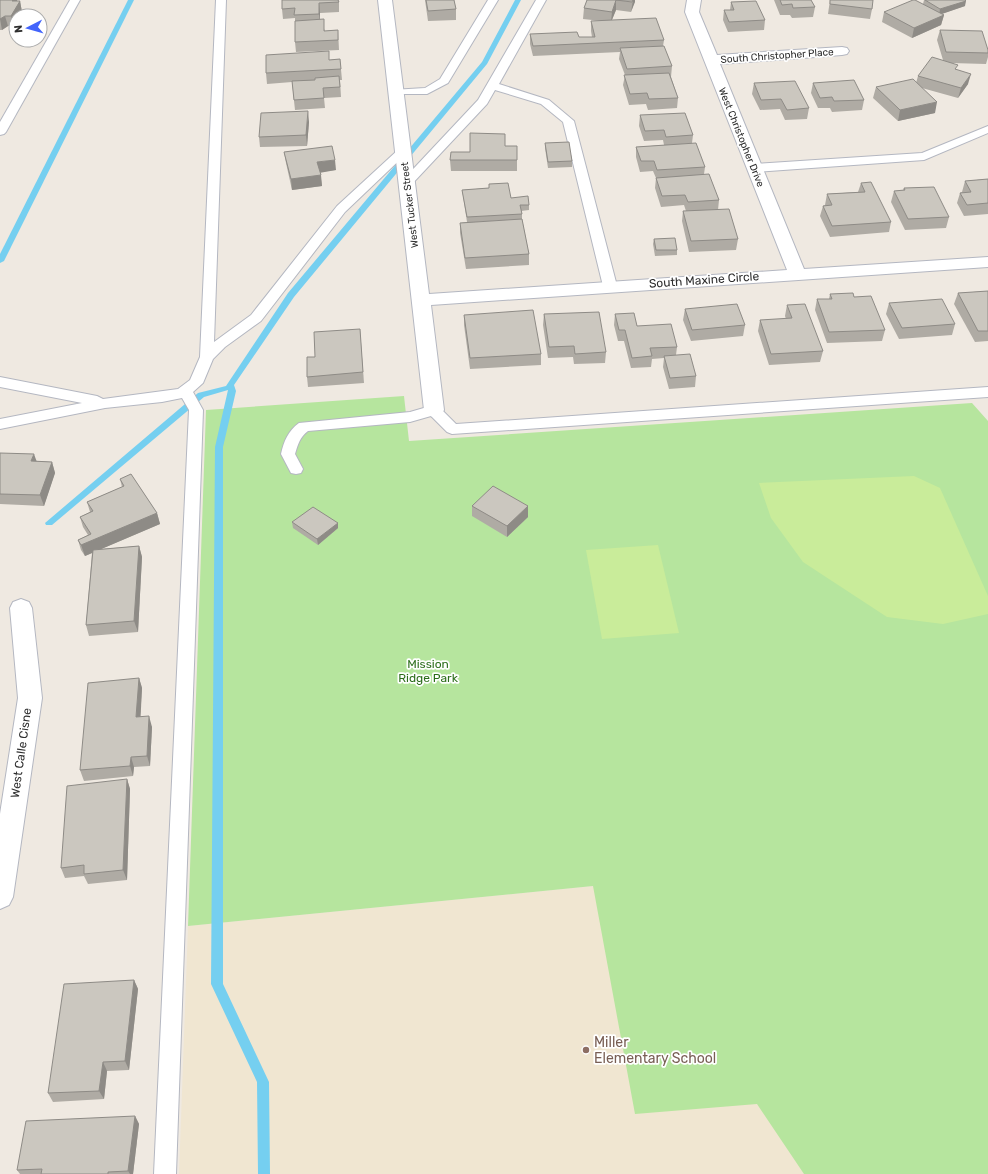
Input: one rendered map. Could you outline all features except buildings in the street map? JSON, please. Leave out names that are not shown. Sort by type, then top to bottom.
[{"type":"street","name":"West Tucker Street","points":[[385,0],[434,410]]},
{"type":"street","name":"West Christopher Drive","points":[[694,0],[692,12],[797,273]]},
{"type":"street","name":"South Christopher Place","points":[[711,60],[842,50]]},
{"type":"street","name":"South Maxine Circle","points":[[421,300],[797,273],[988,262]]},
{"type":"street","name":"West Calle Cisne","points":[[0,897],[30,698],[21,608]]},
{"type":"lane","points":[[0,132],[75,0]]},
{"type":"lane","points":[[0,424],[105,403],[162,397],[182,392],[196,383],[207,356],[222,0]]},
{"type":"lane","points":[[396,92],[427,91],[444,81],[494,0]]},
{"type":"lane","points":[[407,182],[482,102],[541,0]]},
{"type":"lane","points":[[492,86],[545,102],[568,121],[610,286]]},
{"type":"lane","points":[[754,168],[924,156],[988,129]]},
{"type":"lane","points":[[207,356],[220,344],[256,318],[341,209],[403,151]]},
{"type":"lane","points":[[0,382],[105,403]]},
{"type":"lane","points":[[165,1174],[196,410],[186,390]]},
{"type":"lane","points":[[296,469],[288,454],[291,440],[296,432],[304,426],[410,416],[434,410],[452,429],[988,392]]},
{"type":"shaded area","name":"Miller Elementary School","points":[[593,886],[988,1174],[179,1174],[188,926]]},
{"type":"green space","name":"Mission Ridge Park","points":[[404,396],[409,441],[972,403],[988,421],[988,1174],[804,1174],[757,1104],[635,1114],[593,886],[188,926],[206,410]]},
{"type":"green space","points":[[914,476],[940,488],[988,596],[988,614],[943,624],[887,617],[803,562],[771,518],[759,483]]},
{"type":"green space","points":[[658,545],[679,633],[602,639],[586,550]]},
{"type":"waterway","points":[[0,261],[131,0]]},
{"type":"waterway","points":[[231,387],[230,385],[291,295],[485,63],[518,0]]},
{"type":"waterway","points":[[49,523],[201,395],[231,387]]},
{"type":"waterway","points":[[231,387],[232,391],[219,447],[217,984],[263,1082],[264,1174]]},
{"type":"place","name":"Miller Elementary School","points":[[586,1050]]}]
